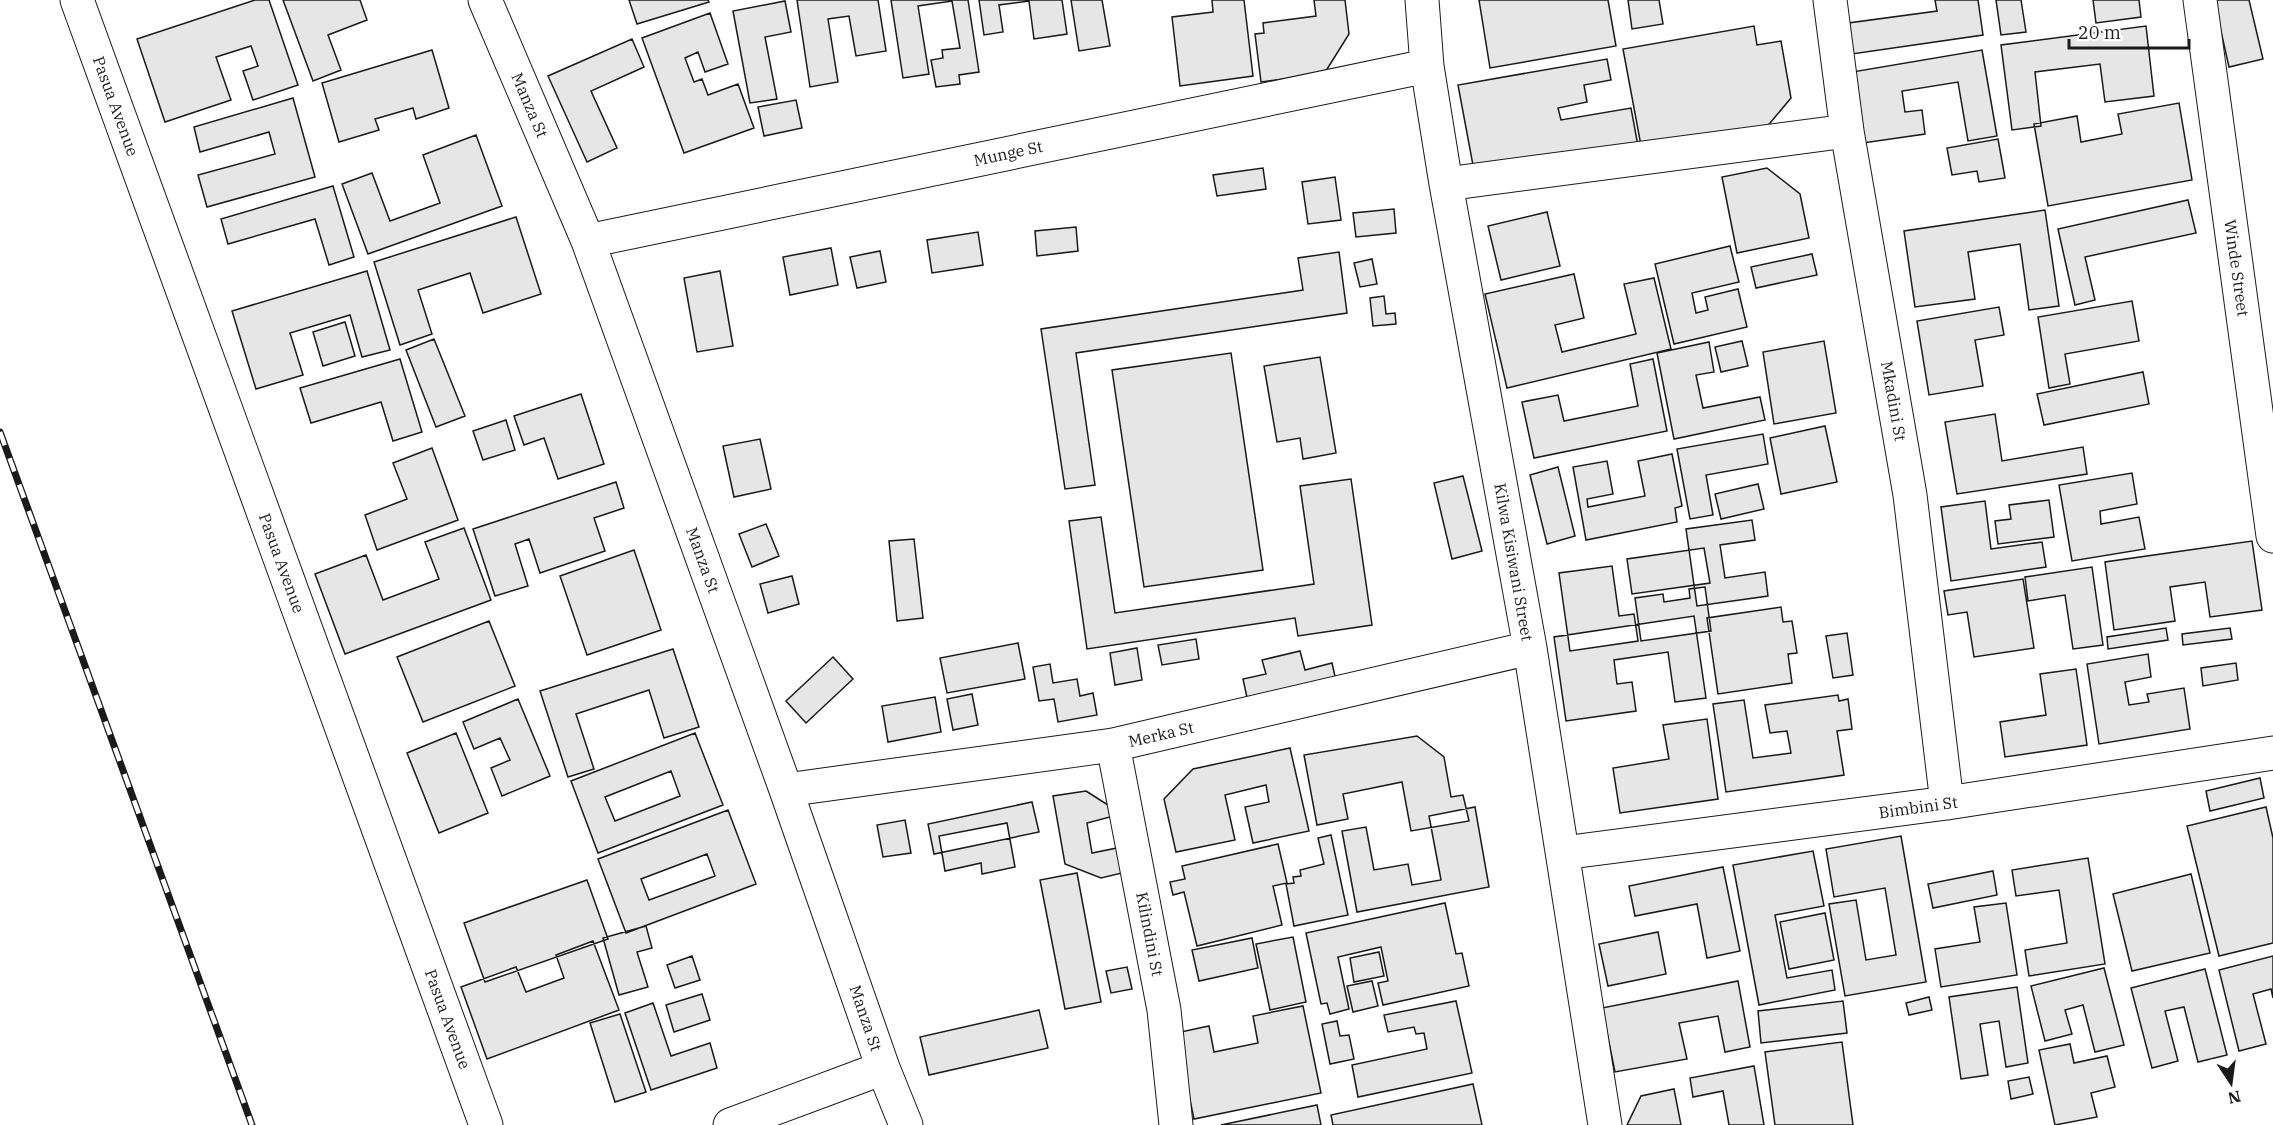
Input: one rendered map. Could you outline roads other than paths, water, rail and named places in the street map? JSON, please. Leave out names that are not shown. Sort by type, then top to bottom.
[{"type":"street","name":"Pasua Avenue","points":[[78,0],[486,1125]]},
{"type":"street","name":"Manza St","points":[[485,0],[588,241],[786,790],[883,1068],[906,1125]]},
{"type":"street","name":"Kilwa Kisiwani Street","points":[[1422,0],[1427,66],[1446,184],[1530,648],[1605,1125]]},
{"type":"street","name":"Mkadini St","points":[[1830,0],[1847,131],[1910,495],[1947,803]]},
{"type":"street","name":"Winde Street","points":[[2200,0],[2273,536]]},
{"type":"street","name":"Munge St","points":[[588,241],[1427,66]]},
{"type":"street","points":[[1446,184],[1847,131]]},
{"type":"street","name":"Merka St","points":[[786,790],[1113,745],[1530,648]]},
{"type":"street","name":"Kilindini St","points":[[1113,745],[1164,1010],[1176,1125]]},
{"type":"street","name":"Bimbini St","points":[[1563,853],[1947,803],[2273,753]]},
{"type":"street","points":[[730,1125],[883,1068]]},
{"type":"railway","points":[[0,432],[252,1125]]}]
